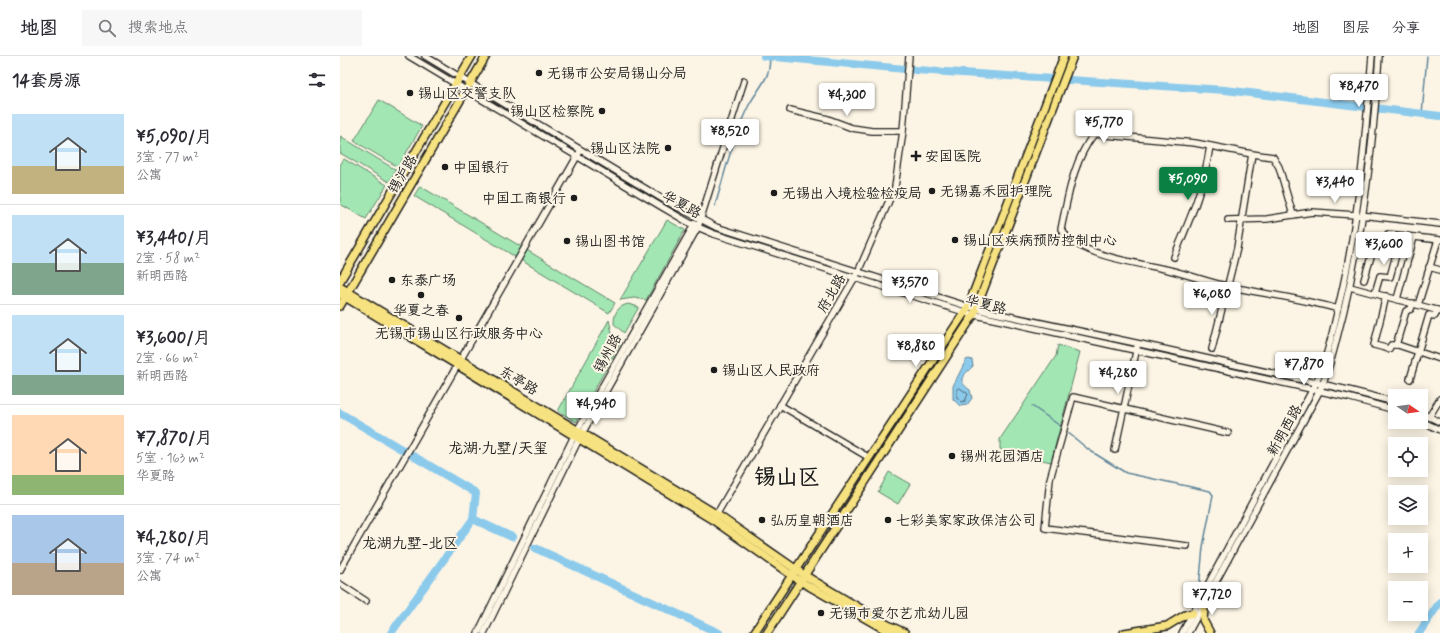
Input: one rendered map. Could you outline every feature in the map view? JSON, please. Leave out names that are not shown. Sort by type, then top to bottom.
[{"type":"main road","points":[[340,281],[472,56]]},
{"type":"main road","name":"锡沪路","points":[[340,306],[344,294],[472,83],[486,56]]},
{"type":"main road","points":[[754,633],[966,309],[1052,91],[1064,56]]},
{"type":"main road","points":[[767,633],[975,312],[1073,56]]},
{"type":"main road","name":"东亭路","points":[[340,287],[344,294],[714,517],[802,578]]},
{"type":"main road","points":[[802,578],[891,633]]},
{"type":"main road","points":[[802,578],[905,633]]},
{"type":"main road","points":[[1205,601],[1203,620],[1210,633]]},
{"type":"main road","points":[[1124,633],[1167,626],[1185,615],[1193,613]]},
{"type":"street","name":"华夏路","points":[[409,56],[695,226],[714,234],[854,278],[966,309]]},
{"type":"street","name":"华夏路","points":[[425,56],[666,201],[716,227],[858,272],[975,312],[1388,408]]},
{"type":"street","name":"新明西路","points":[[1371,119],[1369,98],[1372,56]]},
{"type":"street","name":"新明西路","points":[[1182,633],[1312,390],[1320,384],[1330,367],[1350,287],[1371,119],[1376,99],[1379,56]]},
{"type":"street","name":"府北路","points":[[714,517],[858,272],[895,187],[903,131],[909,59]]},
{"type":"street","name":"锡州路","points":[[478,633],[578,435],[700,219],[744,81]]},
{"type":"street","points":[[790,110],[828,119],[852,128],[872,131],[903,131]]},
{"type":"street","points":[[1293,215],[1279,167],[1273,156],[1252,154],[1194,143],[1094,134],[1089,141],[1070,186],[1061,229],[1065,236],[1082,246],[1105,256],[1228,287],[1338,310]]},
{"type":"street","points":[[1174,257],[1200,196],[1206,174],[1210,146]]},
{"type":"street","points":[[340,570],[581,150]]},
{"type":"street","points":[[1212,349],[1228,287],[1252,154]]},
{"type":"street","points":[[1228,220],[1267,219],[1312,212],[1360,215],[1440,224]]},
{"type":"street","name":"新明西路","points":[[1188,633],[1319,392],[1324,364],[1360,215]]},
{"type":"street","points":[[1364,280],[1376,240],[1386,243],[1388,234],[1439,240],[1416,304],[1411,309],[1406,311],[1396,345]]},
{"type":"street","points":[[1375,293],[1380,276],[1390,277],[1401,236]]},
{"type":"street","points":[[1397,299],[1414,237]]},
{"type":"street","points":[[1430,267],[1440,270]]},
{"type":"street","points":[[1350,287],[1438,310],[1435,316],[1429,315],[1410,379]]},
{"type":"street","points":[[1386,296],[1374,345],[1389,349],[1391,345],[1396,345],[1440,357]]},
{"type":"street","name":"华夏路","points":[[975,312],[1138,343],[1388,400]]},
{"type":"street","points":[[1115,450],[1138,343]]},
{"type":"street","points":[[1187,546],[1045,528],[1050,479],[1073,397],[1228,433]]},
{"type":"street","points":[[1440,399],[1429,417],[1440,422]]},
{"type":"street","points":[[780,405],[868,457]]},
{"type":"street","points":[[1428,424],[1440,430]]},
{"type":"street","name":"锡州路","points":[[484,633],[578,435]]},
{"type":"street","points":[[340,584],[366,601]]},
{"type":"green space","points":[[379,100],[422,126],[398,167],[354,141]]},
{"type":"green space","points":[[340,136],[396,170],[389,182],[340,153]]},
{"type":"green space","points":[[344,159],[387,185],[366,219],[340,204],[340,165]]},
{"type":"green space","points":[[420,186],[615,303],[609,313],[414,196]]},
{"type":"green space","points":[[667,220],[685,230],[646,300],[634,298],[620,300]]},
{"type":"green space","points":[[628,304],[639,307],[624,333],[614,324],[614,320],[617,311],[624,305]]},
{"type":"green space","points":[[609,320],[612,333],[621,342],[576,422],[558,411]]},
{"type":"green space","points":[[1058,345],[1080,352],[1051,462],[1000,449],[1000,439],[1056,356]]},
{"type":"green space","points":[[889,472],[910,484],[898,504],[878,492]]},
{"type":"water","points":[[966,360],[972,360],[973,366],[964,375],[962,380],[965,386],[970,390],[972,398],[967,405],[960,406],[953,399],[953,386]]},
{"type":"waterway","points":[[764,56],[916,70],[1225,90],[1440,116]]},
{"type":"waterway","points":[[715,206],[738,129],[749,105],[767,76],[770,63],[769,56]]},
{"type":"waterway","points":[[1422,114],[1427,56]]},
{"type":"waterway","points":[[1032,406],[1063,428]]},
{"type":"waterway","points":[[340,413],[476,493],[473,519]]},
{"type":"waterway","points":[[1066,431],[1089,450],[1126,473],[1210,491],[1213,495],[1203,547],[1199,589]]},
{"type":"waterway","points":[[391,633],[473,519],[512,537]]},
{"type":"waterway","points":[[535,548],[719,633]]},
{"type":"waterway","points":[[1419,633],[1440,602]]},
{"type":"place","name":"无锡市公安局锡山分局","points":[[539,73]]},
{"type":"place","name":"锡山区交警支队","points":[[410,93]]},
{"type":"place","name":"锡山区检察院","points":[[602,111]]},
{"type":"place","name":"锡山区法院","points":[[668,148]]},
{"type":"place","name":"安国医院","points":[[916,156]]},
{"type":"place","name":"中国银行","points":[[445,167]]},
{"type":"place","name":"无锡嘉禾园护理院","points":[[932,191]]},
{"type":"place","name":"无锡出入境检验检疫局","points":[[774,193]]},
{"type":"place","name":"中国工商银行","points":[[574,198]]},
{"type":"place","name":"锡山区疾病预防控制中心","points":[[955,240]]},
{"type":"place","name":"锡山图书馆","points":[[567,241]]},
{"type":"place","name":"东泰广场","points":[[392,280]]},
{"type":"place","name":"华夏之春","points":[[421,295]]},
{"type":"place","name":"无锡市锡山区行政服务中心","points":[[459,318]]},
{"type":"place","name":"锡山区人民政府","points":[[714,370]]},
{"type":"place","name":"锡州花园酒店","points":[[952,456]]},
{"type":"place","name":"弘历皇朝酒店","points":[[762,520]]},
{"type":"place","name":"七彩美家家政保洁公司","points":[[888,520]]},
{"type":"place","name":"无锡市爱尔艺术幼儿园","points":[[821,613]]},
{"type":"district","name":"龙湖·九墅/天玺","points":[[498,448]]},
{"type":"district","name":"锡山区","points":[[787,476]]},
{"type":"district","name":"龙湖九墅-北区","points":[[410,543]]}]
